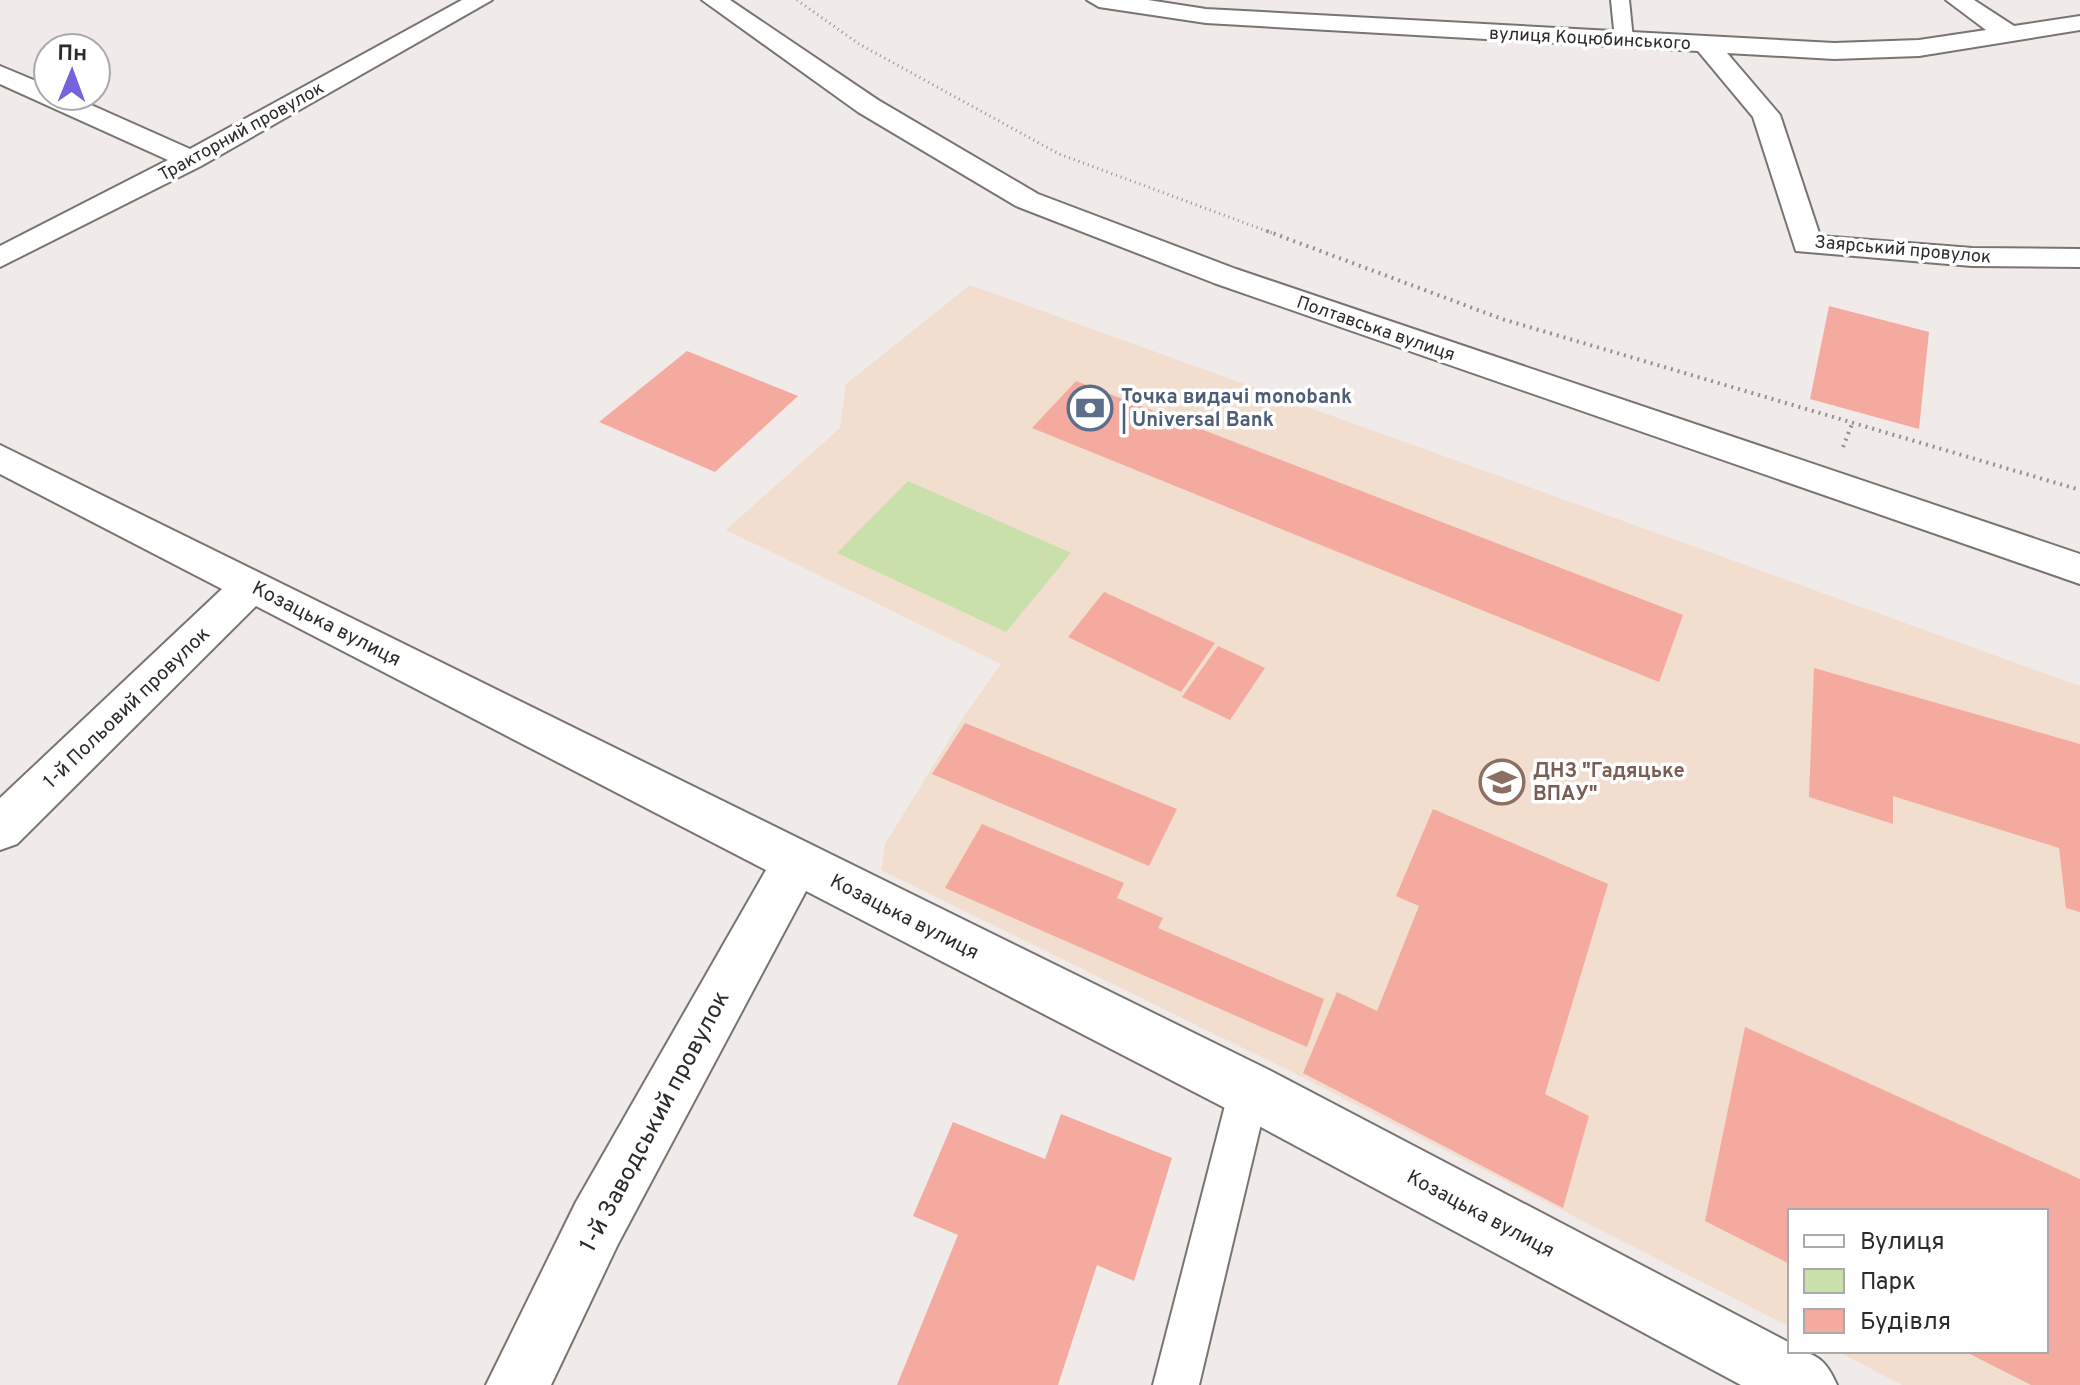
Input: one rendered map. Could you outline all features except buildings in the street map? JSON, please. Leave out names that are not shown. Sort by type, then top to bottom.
[{"type":"street","name":"Тракторний провулок","points":[[0,258],[191,160],[480,0]]},
{"type":"street","name":"Полтавська вулиця","points":[[714,0],[868,106],[1027,200],[1225,276],[2080,569]]},
{"type":"street","name":"вулиця Коцюбинського","points":[[1099,0],[1143,3],[1221,17],[1834,51],[1919,48],[2080,23]]},
{"type":"street","points":[[1958,0],[2011,35]]},
{"type":"street","name":"Заярський провулок","points":[[1706,44],[1766,115],[1807,244],[1972,257],[2080,258]]},
{"type":"street","points":[[0,74],[32,89]]},
{"type":"street","points":[[84,112],[191,160]]},
{"type":"street","name":"Козацька вулиця","points":[[0,458],[1249,1090],[1805,1385]]},
{"type":"street","name":"1-й Польовий провулок","points":[[0,829],[252,585]]},
{"type":"street","name":"1-й Заводський провулок","points":[[518,1385],[597,1223],[797,861]]},
{"type":"lane","points":[[1620,0],[1624,39]]},
{"type":"lane","points":[[1176,1385],[1249,1090]]},
{"type":"path","points":[[797,0],[859,44],[1074,160],[1502,319],[2080,490]]},
{"type":"shaded area","name":"ДНЗ \"Гадяцьке ВПАУ\"","points":[[970,285],[2080,686],[2080,1385],[1902,1385],[1841,1353],[2048,1353],[2048,1209],[1788,1209],[1788,1326],[1300,1076],[881,870],[885,844],[962,719],[1001,664],[726,530],[840,428],[846,384]]},
{"type":"green space","points":[[908,481],[1071,553],[1006,632],[837,553]]},
{"type":"place","name":"Точка видачі monobank | Universal Bank","points":[[1090,408]]},
{"type":"place","name":"ДНЗ \"Гадяцьке ВПАУ\"","points":[[1502,782]]}]
